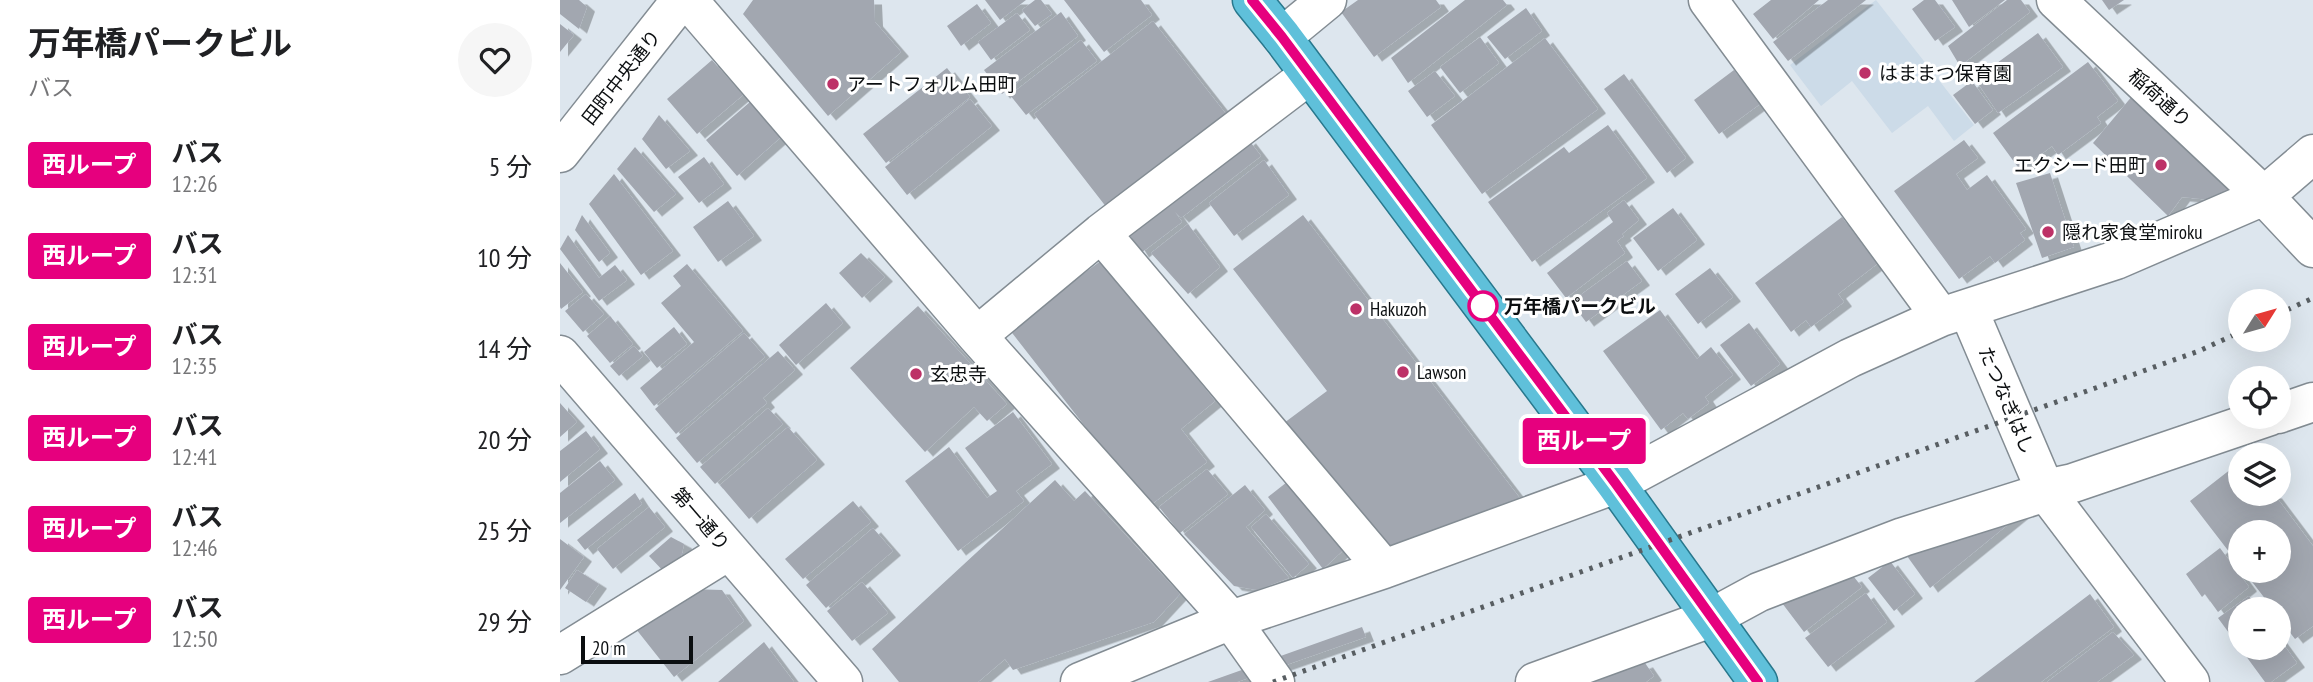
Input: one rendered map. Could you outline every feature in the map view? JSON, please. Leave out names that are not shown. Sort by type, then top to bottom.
[{"type":"highway","points":[[1252,0],[1622,492],[1758,682]]},
{"type":"street","name":"田町中央通り","points":[[560,153],[681,0]]},
{"type":"street","points":[[688,0],[977,336],[1231,620],[1275,682]]},
{"type":"street","points":[[1282,37],[1327,0]]},
{"type":"street","name":"たつなぎはし","points":[[1708,0],[1955,313],[2046,492],[2190,682]]},
{"type":"street","name":"稲荷通り","points":[[2056,0],[2264,196],[2313,248]]},
{"type":"street","points":[[977,336],[1101,233],[1309,75]]},
{"type":"street","points":[[1080,682],[1231,620],[1622,492],[1850,358],[1955,313],[2116,260],[2264,196],[2313,154]]},
{"type":"street","points":[[1101,233],[1384,569]]},
{"type":"street","name":"第一通り","points":[[560,355],[843,682]]},
{"type":"street","points":[[2291,410],[2313,402]]},
{"type":"street","points":[[1535,682],[1705,608],[1759,592],[1903,537],[2232,429]]},
{"type":"street","points":[[560,655],[728,551]]},
{"type":"shaded area","name":"はままつ保育園","points":[[1876,0],[1974,125],[1954,141],[1928,106],[1892,133],[1852,81],[1821,106],[1790,65]]},
{"type":"building","points":[[560,0],[579,0],[587,7],[579,29],[560,14]]},
{"type":"building","name":"アートフォルム田町","points":[[753,0],[874,0],[875,22],[901,52],[828,116],[743,14]]},
{"type":"building","points":[[985,0],[1026,0],[1000,20]]},
{"type":"building","points":[[1035,0],[1041,0],[1052,14],[1035,26],[1022,10]]},
{"type":"building","points":[[1064,0],[1141,0],[1152,15],[1104,52]]},
{"type":"building","points":[[1358,0],[1436,0],[1441,7],[1374,57],[1341,12]]},
{"type":"building","points":[[1465,0],[1503,0],[1507,5],[1408,83],[1391,58]]},
{"type":"building","points":[[1771,0],[1819,0],[1773,39],[1753,14]]},
{"type":"building","points":[[1828,0],[1866,0],[1788,61],[1773,42]]},
{"type":"building","points":[[1924,0],[1935,0],[1955,27],[1935,41],[1912,9]]},
{"type":"building","points":[[1952,0],[2005,0],[1969,27]]},
{"type":"building","points":[[2007,0],[2021,0],[2030,12],[1960,66],[1948,46]]},
{"type":"building","points":[[2102,0],[2124,0],[2109,10]]},
{"type":"building","points":[[977,4],[991,23],[961,46],[947,26]]},
{"type":"building","points":[[1526,8],[1542,31],[1505,59],[1487,37]]},
{"type":"building","points":[[1061,12],[1078,36],[1002,94],[984,70]]},
{"type":"building","points":[[1017,13],[1030,30],[991,60],[978,42]]},
{"type":"building","points":[[1153,21],[1226,114],[1107,208],[1034,114]]},
{"type":"building","points":[[560,24],[574,35],[560,52]]},
{"type":"building","points":[[2038,33],[2063,67],[1998,113],[1975,79]]},
{"type":"building","points":[[1480,37],[1499,63],[1460,93],[1440,67]]},
{"type":"building","points":[[1545,38],[1598,109],[1482,194],[1431,125]]},
{"type":"building","points":[[1081,40],[1097,61],[1026,115],[1010,95]]},
{"type":"building","points":[[712,60],[743,95],[697,134],[667,99]]},
{"type":"building","points":[[2088,62],[2118,101],[2097,117],[2101,123],[2058,155],[2052,146],[2020,170],[1993,133]]},
{"type":"building","points":[[947,68],[970,97],[886,163],[863,134]]},
{"type":"building","points":[[1734,70],[1760,104],[1719,134],[1694,100]]},
{"type":"building","points":[[1435,71],[1455,96],[1427,117],[1408,91]]},
{"type":"building","points":[[1624,74],[1686,158],[1667,173],[1604,89]]},
{"type":"building","points":[[1972,81],[1993,110],[1975,124],[1953,95]]},
{"type":"building","name":"エクシード田町","points":[[2133,95],[2229,187],[2219,201],[2182,197],[2168,216],[2093,143]]},
{"type":"building","points":[[970,99],[992,126],[907,195],[885,167]]},
{"type":"building","points":[[750,102],[781,137],[737,176],[706,140]]},
{"type":"building","points":[[659,115],[690,151],[666,169],[642,139]]},
{"type":"building","points":[[1608,125],[1647,178],[1532,262],[1488,202],[1564,147],[1569,153]]},
{"type":"building","points":[[1248,139],[1261,156],[1181,218],[1175,212],[1182,222],[1141,253],[1128,232]]},
{"type":"building","points":[[1964,140],[1978,158],[1956,174],[1967,190],[1987,175],[2026,229],[2020,233],[2025,240],[1995,263],[1990,256],[1959,279],[1894,191]]},
{"type":"building","points":[[635,147],[676,194],[654,212],[617,169]]},
{"type":"building","points":[[704,157],[724,184],[699,203],[678,177]]},
{"type":"building","points":[[1264,160],[1289,195],[1234,236],[1209,203]]},
{"type":"building","points":[[2050,173],[2074,247],[2042,258],[2016,183]]},
{"type":"building","points":[[614,174],[673,251],[641,275],[589,204]]},
{"type":"building","points":[[1624,200],[1639,220],[1617,241],[1625,253],[1566,298],[1547,273],[1613,222],[1607,213]]},
{"type":"building","points":[[728,201],[754,236],[718,262],[693,227]]},
{"type":"building","points":[[1673,208],[1697,240],[1658,271],[1633,238]]},
{"type":"building","points":[[582,215],[610,253],[599,262],[575,230]]},
{"type":"building","points":[[1303,215],[1522,501],[1388,546],[1284,423],[1327,391],[1233,269]]},
{"type":"building","points":[[1842,217],[1877,264],[1838,294],[1844,302],[1811,327],[1806,320],[1791,332],[1755,283]]},
{"type":"building","points":[[1188,224],[1220,267],[1188,294],[1151,253]]},
{"type":"building","points":[[568,235],[599,278],[615,265],[627,280],[599,301],[560,249]]},
{"type":"building","points":[[861,253],[885,277],[862,298],[839,273]]},
{"type":"building","points":[[1102,260],[1215,401],[1181,429],[1207,462],[1148,507],[1009,329]]},
{"type":"building","points":[[1627,261],[1642,281],[1586,322],[1571,302]]},
{"type":"building","points":[[560,263],[583,292],[561,309],[560,307]]},
{"type":"building","points":[[687,264],[743,331],[654,406],[640,388],[694,342],[661,303],[681,286],[673,276]]},
{"type":"building","points":[[1710,268],[1733,297],[1698,324],[1675,294]]},
{"type":"building","points":[[586,294],[604,314],[583,332],[565,311]]},
{"type":"building","points":[[826,303],[843,323],[796,365],[779,345]]},
{"type":"building","points":[[918,306],[1007,404],[987,421],[974,407],[925,452],[850,368]]},
{"type":"building","points":[[1660,310],[1697,359],[1711,347],[1733,375],[1705,397],[1709,403],[1688,419],[1683,413],[1661,430],[1603,351]]},
{"type":"building","points":[[610,316],[633,344],[610,363],[587,336]]},
{"type":"building","points":[[1749,323],[1780,364],[1751,386],[1720,345]]},
{"type":"building","points":[[674,327],[687,344],[657,368],[644,352]]},
{"type":"building","points":[[744,333],[765,357],[676,434],[655,409]]},
{"type":"building","points":[[634,346],[643,356],[619,376],[610,366]]},
{"type":"building","points":[[778,351],[795,370],[763,398],[767,403],[697,463],[676,438]]},
{"type":"building","points":[[560,403],[577,422],[560,437]]},
{"type":"building","points":[[768,408],[783,424],[715,484],[700,467]]},
{"type":"building","points":[[1013,412],[1052,464],[1016,491],[1024,501],[958,551],[905,481],[949,447],[987,498],[997,491],[965,448]]},
{"type":"building","points":[[788,427],[817,460],[749,519],[720,485]]},
{"type":"building","points":[[586,431],[600,449],[560,482],[560,451]]},
{"type":"building","points":[[600,461],[615,480],[560,523],[560,493]]},
{"type":"building","points":[[1207,469],[1228,494],[1180,533],[1159,507]]},
{"type":"building","points":[[2228,471],[2228,506],[2283,506],[2313,546],[2313,626],[2295,639],[2291,634],[2291,597],[2264,597],[2253,583],[2291,583],[2291,520],[2228,520],[2228,550],[2190,501]]},
{"type":"building","points":[[1296,475],[1351,543],[1323,569],[1268,497]]},
{"type":"building","points":[[1055,480],[1074,501],[1085,491],[1180,594],[1154,622],[1013,670],[1005,659],[978,682],[899,682],[872,649]]},
{"type":"building","points":[[1245,485],[1265,510],[1246,527],[1289,578],[1257,590],[1234,586],[1184,534]]},
{"type":"building","points":[[635,493],[642,504],[585,550],[577,540]]},
{"type":"building","points":[[853,501],[871,522],[803,579],[785,559]]},
{"type":"building","points":[[649,507],[665,527],[613,569],[597,549]]},
{"type":"building","points":[[2027,509],[1930,588],[1907,556]]},
{"type":"building","points":[[1266,514],[1309,564],[1293,578],[1251,527]]},
{"type":"building","points":[[873,528],[893,551],[826,608],[806,585]]},
{"type":"building","points":[[671,537],[684,544],[681,558],[666,574],[649,556]]},
{"type":"building","points":[[560,539],[584,557],[560,590]]},
{"type":"building","points":[[2220,548],[2228,559],[2228,583],[2246,583],[2249,587],[2237,597],[2228,597],[2228,604],[2218,612],[2205,594],[2202,597],[2186,574]]},
{"type":"building","points":[[1890,561],[1915,594],[1894,611],[1868,578]]},
{"type":"building","points":[[577,570],[599,584],[586,602],[565,588]]},
{"type":"building","points":[[1854,577],[1862,587],[1804,632],[1782,603]]},
{"type":"building","points":[[862,582],[888,613],[852,641],[827,611]]},
{"type":"building","points":[[689,589],[722,590],[744,621],[674,677],[632,624]]},
{"type":"building","points":[[1866,593],[1887,622],[1828,667],[1805,638]]},
{"type":"building","points":[[2090,594],[2114,627],[2041,682],[1974,682]]},
{"type":"building","points":[[2228,611],[2228,632],[2218,618]]},
{"type":"building","points":[[1362,627],[1366,637],[1237,682],[1208,682]]},
{"type":"building","points":[[2113,632],[2134,655],[2097,682],[2047,682]]},
{"type":"building","points":[[764,642],[794,682],[718,682]]},
{"type":"building","points":[[2291,655],[2297,663],[2271,682],[2265,682],[2249,660],[2291,660]]},
{"type":"building","points":[[1645,663],[1654,676],[1646,682],[1591,682]]},
{"type":"railway","points":[[2291,308],[2313,298]]},
{"type":"railway","points":[[1273,682],[2199,351],[2228,338]]},
{"type":"bus line","name":"西ループ","points":[[1252,0],[1616,484],[1758,682]]},
{"type":"place","name":"はままつ保育園","points":[[1865,73]]},
{"type":"place","name":"アートフォルム田町","points":[[833,84]]},
{"type":"place","name":"エクシード田町","points":[[2161,165]]},
{"type":"place","name":"隠れ家食堂miroku","points":[[2048,232]]},
{"type":"place","name":"万年橋パークビル","points":[[1483,306]]},
{"type":"place","name":"Hakuzoh","points":[[1356,309]]},
{"type":"place","name":"Lawson","points":[[1403,372]]},
{"type":"place","name":"玄忠寺","points":[[916,374]]}]
